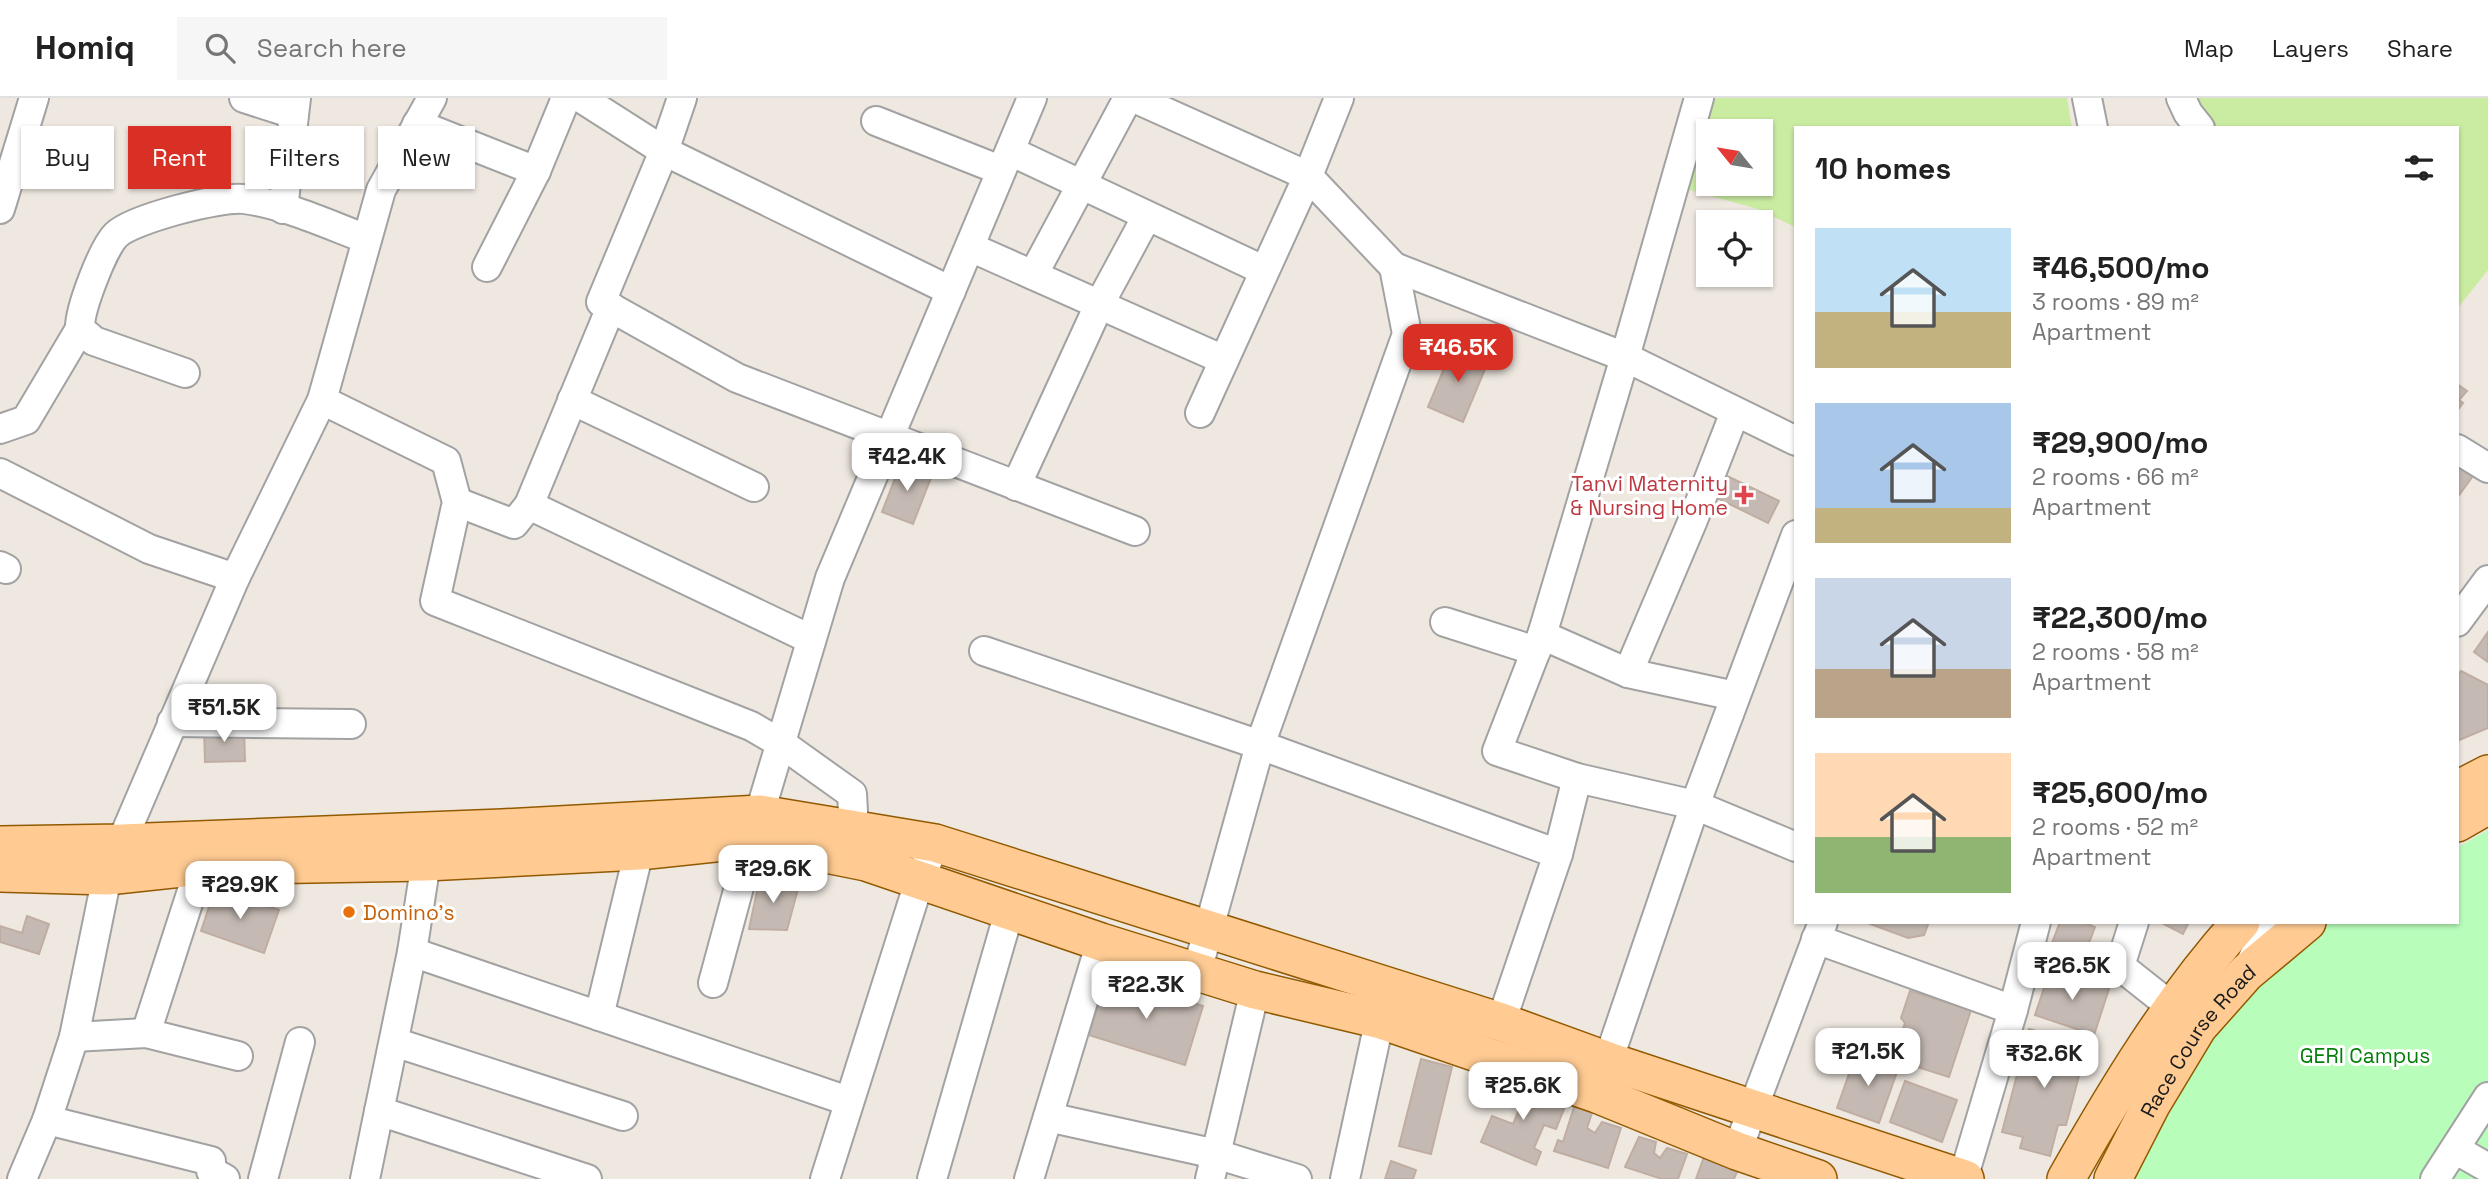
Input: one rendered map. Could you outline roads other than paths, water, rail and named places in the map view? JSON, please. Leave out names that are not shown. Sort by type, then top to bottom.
[{"type":"main road","points":[[2459,789],[2488,774]]},
{"type":"main road","points":[[2459,822],[2488,804]]},
{"type":"main road","points":[[0,873],[107,876],[200,866],[426,862],[639,851],[756,827]]},
{"type":"main road","points":[[0,845],[502,828],[756,827],[851,844],[935,843],[1209,930],[1597,1094],[1748,1163],[1818,1179]]},
{"type":"main road","points":[[851,844],[920,879],[1101,942],[1255,990],[1383,1002],[1501,1022],[1608,1061],[1964,1179]]},
{"type":"main road","name":"Race Course Road","points":[[2066,1179],[2105,1111],[2173,1008],[2208,959],[2239,924]]},
{"type":"main road","name":"Race Course Road","points":[[2113,1179],[2151,1105],[2198,1027],[2246,973],[2305,924]]},
{"type":"street","points":[[0,209],[33,98]]},
{"type":"street","points":[[244,98],[295,106],[283,209]]},
{"type":"street","points":[[15,1172],[47,1120],[74,1037],[107,876],[235,578],[322,400],[381,190],[432,98]]},
{"type":"street","points":[[487,267],[536,171],[566,98]]},
{"type":"street","points":[[581,98],[664,151],[951,291]]},
{"type":"street","points":[[682,98],[664,151],[601,302],[737,378],[1135,531]]},
{"type":"street","points":[[713,983],[810,639],[830,578],[1032,98]]},
{"type":"street","points":[[1033,275],[1128,98]]},
{"type":"street","points":[[1135,98],[1167,105],[1308,176],[1394,267],[1625,357],[1794,440]]},
{"type":"street","points":[[1199,413],[1308,176],[1339,98]]},
{"type":"street","points":[[1699,98],[1539,643],[1497,751],[1577,778],[1695,805],[1794,845]]},
{"type":"street","points":[[2087,98],[2094,126]]},
{"type":"street","points":[[2181,98],[2198,126]]},
{"type":"street","points":[[876,121],[1080,184],[1263,270]]},
{"type":"street","points":[[417,124],[536,171]]},
{"type":"street","points":[[0,429],[26,420],[80,329],[79,315],[108,246],[117,234],[127,227],[218,199],[241,198],[283,209],[367,239]]},
{"type":"street","points":[[1016,485],[1099,305],[1147,216]]},
{"type":"street","points":[[970,247],[1224,360]]},
{"type":"street","points":[[1197,971],[1260,745],[1407,334],[1394,267]]},
{"type":"street","points":[[457,502],[514,524],[529,505],[611,307]]},
{"type":"street","points":[[80,329],[93,341],[185,373]]},
{"type":"street","points":[[322,400],[446,461],[457,502],[435,601],[751,726],[782,744],[852,794],[851,844]]},
{"type":"street","points":[[572,400],[754,487]]},
{"type":"street","points":[[1628,673],[1693,520],[1735,411]]},
{"type":"street","points":[[2459,450],[2488,468]]},
{"type":"street","points":[[0,473],[149,549],[235,578]]},
{"type":"street","points":[[529,505],[810,639]]},
{"type":"street","points":[[1608,1061],[1695,805],[1794,540]]},
{"type":"street","points":[[2459,616],[2488,580]]},
{"type":"street","points":[[1445,622],[1539,643],[1628,673],[1735,696]]},
{"type":"street","points":[[984,651],[1260,745],[1558,853]]},
{"type":"street","points":[[172,722],[351,724]]},
{"type":"street","points":[[1501,1022],[1558,853],[1577,778]]},
{"type":"street","points":[[825,1179],[920,879],[935,843]]},
{"type":"street","points":[[599,1016],[639,851]]},
{"type":"street","points":[[366,1179],[412,952],[426,862]]},
{"type":"street","points":[[146,1033],[200,866]]},
{"type":"street","points":[[932,1179],[1010,909]]},
{"type":"street","points":[[1964,1179],[2035,924]]},
{"type":"street","points":[[2133,924],[2120,967],[2173,1008]]},
{"type":"street","points":[[2246,973],[2271,924]]},
{"type":"street","points":[[1748,1163],[1753,1108],[1820,931],[2013,1010]]},
{"type":"street","points":[[1029,1179],[1101,942]]},
{"type":"street","points":[[412,952],[848,1101]]},
{"type":"street","points":[[1213,1166],[1255,990]]},
{"type":"street","points":[[1345,1179],[1383,1002]]},
{"type":"street","points":[[74,1037],[146,1033],[238,1056]]},
{"type":"street","points":[[264,1179],[300,1042]]},
{"type":"street","points":[[394,1042],[623,1116]]},
{"type":"street","points":[[2435,1179],[2488,1097]]},
{"type":"street","points":[[379,1111],[587,1179]]},
{"type":"street","points":[[1048,1117],[1213,1166],[1297,1179]]},
{"type":"street","points":[[47,1120],[211,1161],[211,1171],[225,1179]]},
{"type":"street","points":[[2455,1149],[2488,1168]]},
{"type":"place","name":"Tanvi Maternity & Nursing Home","points":[[1744,495]]},
{"type":"place","name":"Domino's","points":[[349,912]]},
{"type":"park label","name":"GERI Campus","points":[[2365,1055]]}]
